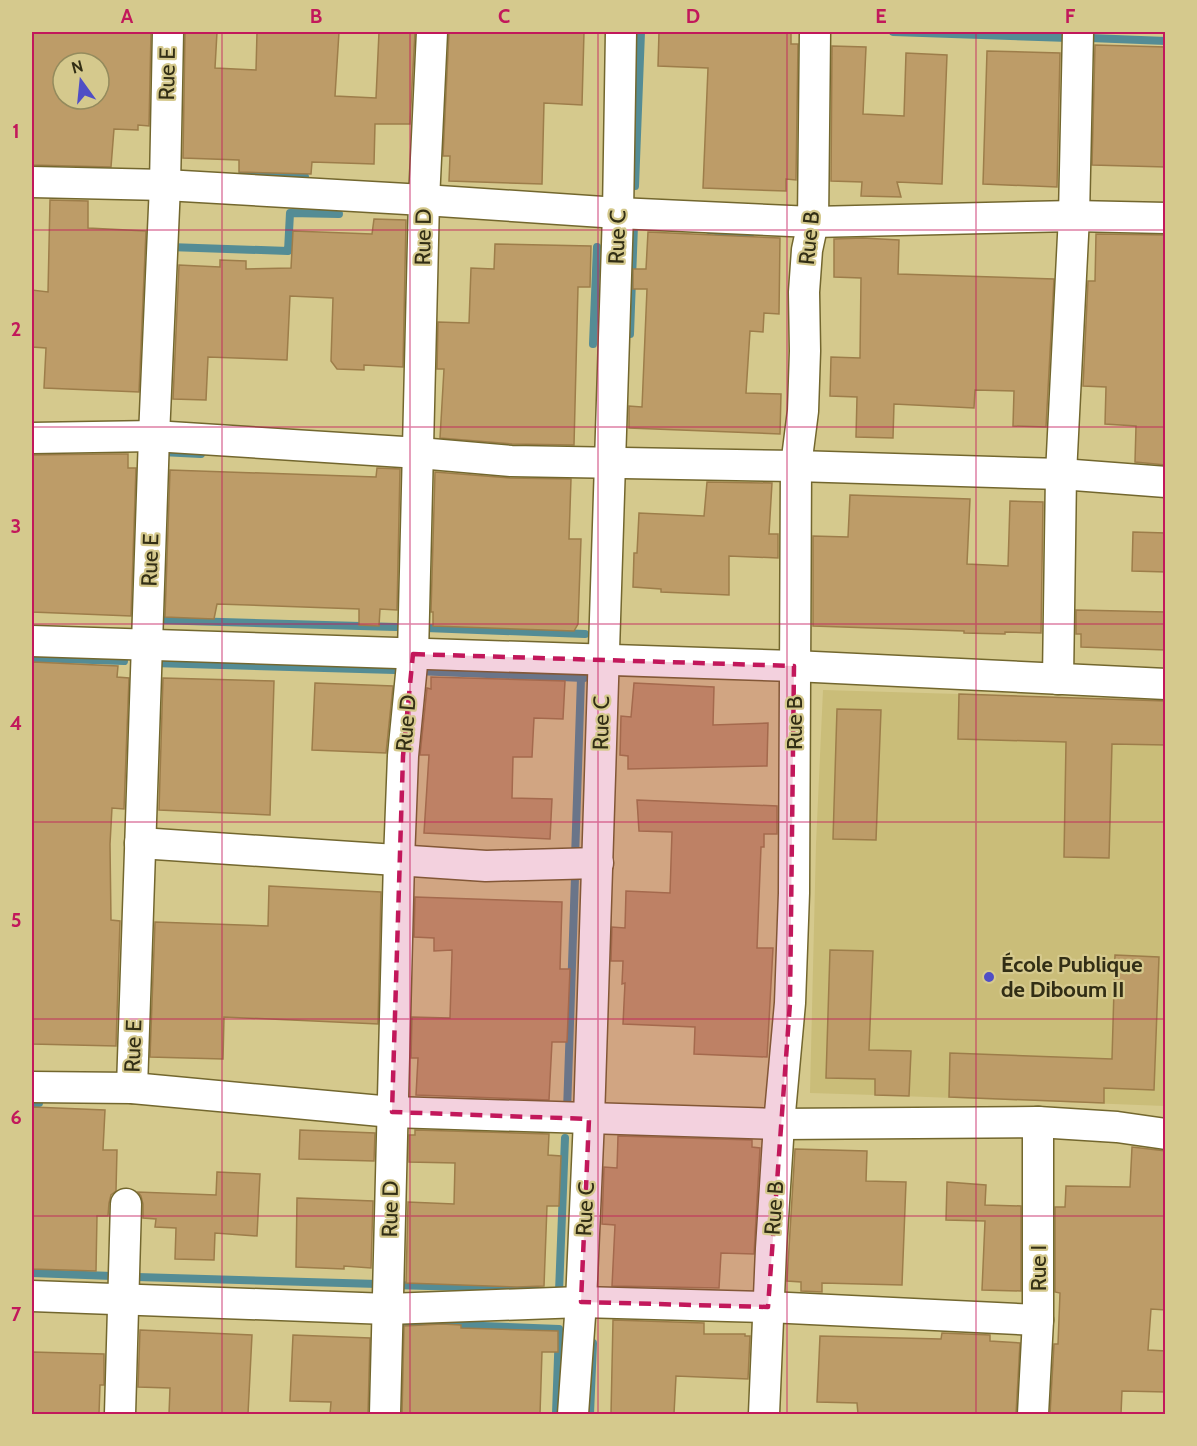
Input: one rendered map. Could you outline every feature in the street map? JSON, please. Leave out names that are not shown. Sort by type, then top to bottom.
[{"type":"street","name":"Rue E","points":[[132,1088],[153,436],[165,185],[168,32]]},
{"type":"street","name":"Rue D","points":[[386,1414],[399,860],[403,756],[413,654],[424,200],[432,32]]},
{"type":"street","name":"Rue C","points":[[573,1414],[581,1302],[598,863],[618,213],[621,32]]},
{"type":"street","name":"Rue B","points":[[764,1414],[779,1124],[790,1003],[794,894],[796,466],[803,399],[804,292],[807,250],[813,222],[815,32]]},
{"type":"street","points":[[1058,679],[1061,474],[1074,216],[1078,32]]},
{"type":"street","points":[[32,182],[165,185],[618,213],[813,222],[1074,216],[1166,218]]},
{"type":"street","points":[[32,438],[153,436],[511,461],[1061,474],[1166,482]]},
{"type":"street","points":[[32,641],[794,666],[1166,684]]},
{"type":"street","points":[[140,843],[486,866],[598,863]]},
{"type":"street","points":[[32,1088],[132,1088],[392,1112],[779,1124],[1038,1122],[1117,1127],[1166,1134]]},
{"type":"street","name":"Rue I","points":[[1033,1414],[1038,1320],[1038,1122]]},
{"type":"street","points":[[120,1414],[126,1204]]},
{"type":"street","points":[[32,1296],[388,1309],[581,1302],[768,1307],[1038,1320]]},
{"type":"highlighted area","points":[[413,654],[794,666],[790,1003],[768,1307],[581,1302],[589,1119],[392,1112],[403,756]]},
{"type":"shaded area","name":"École Publique de Diboum II","points":[[823,690],[1165,700],[1165,1106],[810,1093],[816,844]]},
{"type":"building","points":[[32,32],[151,32],[149,126],[138,125],[138,130],[114,129],[111,167],[32,165]]},
{"type":"building","points":[[185,32],[217,32],[215,68],[256,70],[257,32],[339,32],[335,96],[376,98],[379,32],[415,32],[410,124],[375,124],[374,164],[312,162],[311,174],[239,172],[239,160],[183,158]]},
{"type":"building","points":[[449,32],[584,32],[582,105],[544,103],[542,184],[449,181],[450,156],[443,156]]},
{"type":"building","points":[[659,32],[791,32],[791,44],[798,44],[796,180],[786,179],[786,191],[703,188],[708,68],[658,66]]},
{"type":"building","points":[[1095,45],[1166,47],[1166,167],[1092,165]]},
{"type":"building","points":[[832,46],[866,47],[863,114],[904,116],[906,53],[947,55],[942,184],[897,182],[901,197],[861,196],[862,182],[831,181]]},
{"type":"building","points":[[987,51],[1060,53],[1057,187],[983,184]]},
{"type":"building","points":[[50,200],[88,201],[88,228],[146,231],[139,392],[44,388],[46,348],[32,347],[32,290],[48,292]]},
{"type":"building","points":[[374,219],[406,220],[403,367],[364,365],[364,370],[337,369],[331,361],[333,298],[290,296],[287,360],[208,357],[206,400],[173,399],[179,265],[220,267],[220,260],[246,261],[246,269],[291,268],[293,231],[372,234]]},
{"type":"building","points":[[648,232],[780,238],[779,314],[764,313],[763,332],[750,331],[746,393],[781,394],[780,434],[629,428],[629,406],[642,407],[647,289],[633,289],[633,269],[646,269]]},
{"type":"building","points":[[1096,234],[1166,235],[1166,465],[1135,462],[1136,426],[1105,424],[1106,387],[1083,386],[1088,281],[1095,281]]},
{"type":"building","points":[[834,239],[899,240],[898,274],[1054,279],[1046,427],[1013,426],[1014,391],[975,390],[974,408],[894,404],[893,438],[856,437],[857,397],[830,396],[831,357],[860,358],[861,278],[834,277]]},
{"type":"building","points":[[495,244],[591,246],[590,287],[578,287],[574,445],[512,444],[440,438],[444,369],[437,369],[438,322],[469,323],[471,268],[494,269]]},
{"type":"building","points":[[128,454],[128,468],[136,468],[131,616],[32,612],[32,455]]},
{"type":"building","points":[[377,468],[400,469],[397,610],[380,609],[379,626],[359,625],[359,609],[217,604],[214,619],[165,617],[170,470],[376,477]]},
{"type":"building","points":[[435,472],[510,478],[571,479],[569,539],[581,539],[578,624],[574,631],[433,626],[433,612],[431,612]]},
{"type":"building","points":[[707,482],[772,483],[769,534],[778,534],[778,558],[729,556],[729,595],[661,592],[661,589],[633,587],[639,513],[704,516]]},
{"type":"building","points":[[850,495],[970,499],[967,564],[1008,566],[1010,501],[1043,502],[1041,633],[964,633],[964,631],[813,626],[813,536],[848,537]]},
{"type":"building","points":[[1133,532],[1166,533],[1166,572],[1132,571]]},
{"type":"building","points":[[1076,610],[1166,612],[1166,650],[1081,647],[1081,634],[1076,634]]},
{"type":"building","points":[[33,662],[118,666],[117,677],[129,678],[124,809],[112,808],[110,844],[111,920],[120,921],[116,1046],[32,1044]]},
{"type":"building","points":[[431,677],[565,681],[563,719],[534,718],[532,757],[513,757],[512,798],[552,799],[550,839],[424,833],[429,755],[420,755],[427,688],[431,689]]},
{"type":"building","points":[[163,678],[274,681],[270,815],[159,810]]},
{"type":"building","points":[[315,683],[393,686],[386,753],[312,750]]},
{"type":"building","points":[[634,683],[714,687],[713,725],[768,723],[767,766],[628,769],[628,756],[620,755],[621,716],[631,717]]},
{"type":"building","points":[[959,694],[1166,701],[1166,745],[1112,744],[1109,858],[1064,857],[1066,742],[958,739]]},
{"type":"building","points":[[837,709],[881,710],[876,840],[833,839]]},
{"type":"building","points":[[637,800],[777,806],[777,834],[764,834],[764,847],[761,847],[757,948],[773,948],[767,1057],[694,1054],[695,1027],[623,1024],[625,983],[622,984],[623,961],[611,961],[612,927],[625,928],[626,891],[670,893],[672,832],[639,831]]},
{"type":"building","points":[[269,886],[381,892],[378,1024],[224,1017],[223,1059],[150,1057],[155,922],[268,926]]},
{"type":"building","points":[[415,897],[562,902],[560,969],[570,969],[567,1042],[552,1042],[549,1100],[416,1095],[418,1058],[411,1058],[412,1017],[450,1018],[452,950],[434,951],[434,938],[414,937]]},
{"type":"building","points":[[830,950],[873,951],[869,1050],[911,1051],[909,1096],[875,1095],[875,1079],[826,1078]]},
{"type":"building","points":[[1115,955],[1159,957],[1154,1090],[1104,1088],[1104,1103],[949,1097],[950,1053],[1112,1059]]},
{"type":"building","points":[[32,1107],[105,1110],[103,1150],[117,1150],[116,1191],[111,1195],[108,1216],[97,1216],[96,1271],[32,1269]]},
{"type":"building","points":[[300,1130],[375,1133],[374,1161],[299,1159]]},
{"type":"building","points":[[415,1130],[549,1134],[548,1155],[561,1156],[559,1206],[547,1206],[544,1286],[406,1283],[408,1202],[454,1204],[455,1163],[409,1162],[409,1135],[415,1135]]},
{"type":"building","points":[[618,1136],[752,1140],[752,1147],[760,1148],[754,1254],[721,1253],[719,1288],[612,1286],[615,1225],[602,1224],[604,1167],[617,1168]]},
{"type":"building","points":[[1132,1147],[1166,1151],[1166,1310],[1151,1309],[1148,1350],[1166,1351],[1166,1392],[1122,1391],[1121,1414],[1050,1414],[1054,1344],[1058,1344],[1060,1293],[1055,1292],[1055,1207],[1065,1207],[1066,1186],[1130,1187]]},
{"type":"building","points":[[795,1149],[867,1151],[866,1181],[906,1182],[902,1285],[822,1283],[822,1292],[801,1291],[801,1282],[787,1281]]},
{"type":"building","points":[[217,1172],[260,1174],[257,1236],[215,1233],[214,1260],[175,1259],[176,1228],[155,1227],[156,1219],[143,1218],[143,1204],[138,1192],[216,1195]]},
{"type":"building","points":[[947,1182],[986,1185],[985,1205],[1021,1206],[1021,1291],[982,1290],[985,1221],[946,1220]]},
{"type":"building","points":[[297,1198],[373,1201],[371,1268],[296,1267]]},
{"type":"building","points":[[613,1320],[704,1323],[704,1334],[750,1336],[748,1379],[676,1376],[674,1414],[611,1414]]},
{"type":"building","points":[[461,1325],[461,1328],[558,1331],[558,1352],[542,1352],[540,1414],[402,1414],[404,1326]]},
{"type":"building","points":[[140,1330],[252,1335],[248,1414],[169,1414],[170,1388],[138,1387]]},
{"type":"building","points":[[942,1333],[990,1335],[990,1341],[1020,1343],[1016,1414],[858,1414],[857,1403],[817,1402],[820,1336],[941,1339]]},
{"type":"building","points":[[293,1335],[370,1338],[368,1414],[330,1414],[331,1402],[290,1401]]},
{"type":"building","points":[[32,1352],[104,1354],[104,1385],[100,1385],[99,1414],[32,1414]]},
{"type":"waterway","points":[[635,186],[641,32]]},
{"type":"waterway","points":[[893,32],[1069,38]]},
{"type":"waterway","points":[[1090,38],[1166,41]]},
{"type":"waterway","points":[[242,175],[305,177]]},
{"type":"waterway","points":[[169,247],[288,251],[290,213],[339,214]]},
{"type":"waterway","points":[[630,334],[634,225]]},
{"type":"waterway","points":[[709,230],[718,231],[718,233],[750,234]]},
{"type":"waterway","points":[[593,344],[597,247]]},
{"type":"waterway","points":[[161,452],[201,454]]},
{"type":"waterway","points":[[154,618],[154,620],[396,627]]},
{"type":"waterway","points":[[426,628],[585,634]]},
{"type":"waterway","points":[[32,658],[124,661]]},
{"type":"waterway","points":[[153,663],[395,670]]},
{"type":"waterway","points":[[416,671],[584,678]]},
{"type":"waterway","points":[[575,858],[581,678]]},
{"type":"waterway","points":[[567,1111],[575,877]]},
{"type":"waterway","points":[[32,1103],[39,1103]]},
{"type":"waterway","points":[[559,1292],[565,1138]]},
{"type":"waterway","points":[[32,1273],[112,1276]]},
{"type":"waterway","points":[[137,1277],[378,1284]]},
{"type":"waterway","points":[[392,1285],[535,1289]]},
{"type":"waterway","points":[[403,1323],[559,1329],[556,1414]]},
{"type":"waterway","points":[[590,1414],[593,1343]]},
{"type":"place","name":"École Publique de Diboum II","points":[[989,977]]}]
